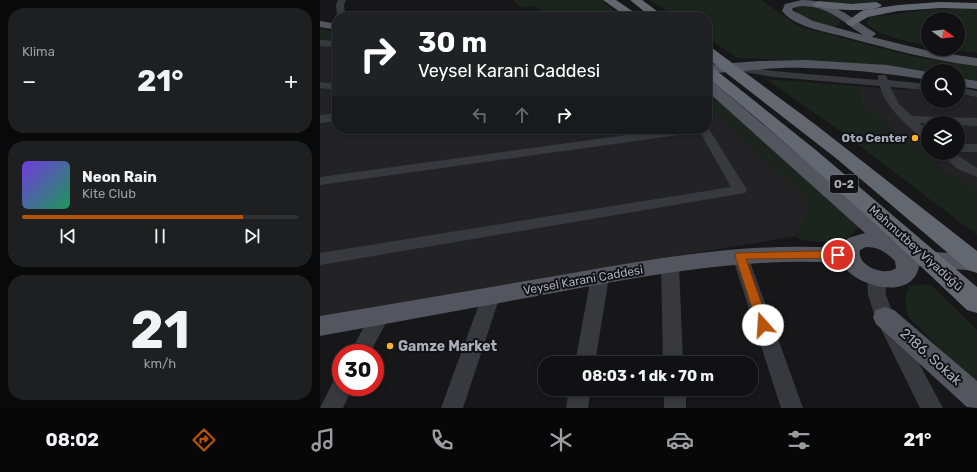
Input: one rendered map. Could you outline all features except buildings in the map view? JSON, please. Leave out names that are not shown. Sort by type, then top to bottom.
[{"type":"highway","points":[[608,0],[628,12]]},
{"type":"highway","points":[[615,0],[630,12]]},
{"type":"highway","points":[[635,0],[652,12]]},
{"type":"highway","points":[[814,2],[852,7],[910,0]]},
{"type":"highway","points":[[853,22],[864,14],[945,0]]},
{"type":"highway","points":[[898,8],[940,5],[977,6]]},
{"type":"highway","name":"Mahmutbey Viyadüğü","points":[[712,55],[807,125],[912,209],[977,264]]},
{"type":"highway","name":"Mahmutbey Viyadüğü","points":[[712,73],[875,210],[977,303]]},
{"type":"main road","points":[[786,11],[788,6],[794,4],[814,2],[838,12],[866,32],[899,42],[950,53],[977,56]]},
{"type":"main road","points":[[778,3],[793,16],[805,22],[907,51],[934,57],[977,62]]},
{"type":"main road","points":[[829,29],[844,28],[853,22]]},
{"type":"main road","points":[[712,69],[735,69],[759,65],[805,64],[887,69],[921,75]]},
{"type":"main road","points":[[965,83],[977,85]]},
{"type":"main road","points":[[712,88],[873,229],[884,243]]},
{"type":"main road","points":[[865,240],[884,243],[900,252],[905,258],[908,264],[907,271],[903,276],[896,279],[876,278],[857,269],[851,263],[848,256],[848,250],[852,245],[865,240]]},
{"type":"main road","name":"Veysel Karani Caddesi","points":[[320,326],[670,264],[740,256],[816,254],[848,256]]},
{"type":"main road","points":[[905,258],[977,264]]},
{"type":"main road","name":"2186. Sokak","points":[[885,317],[977,398]]},
{"type":"street","points":[[320,42],[332,43]]},
{"type":"street","points":[[735,69],[774,74],[921,83]]},
{"type":"street","points":[[883,80],[921,86]]},
{"type":"street","points":[[883,80],[891,100],[921,131]]},
{"type":"street","points":[[320,85],[332,86]]},
{"type":"street","points":[[965,91],[977,94]]},
{"type":"street","points":[[320,119],[332,118]]},
{"type":"street","points":[[909,119],[977,122]]},
{"type":"street","points":[[320,181],[661,134]]},
{"type":"street","points":[[320,259],[740,190],[707,134]]},
{"type":"street","points":[[965,148],[977,148]]},
{"type":"street","points":[[954,160],[962,166],[977,173]]},
{"type":"street","points":[[962,166],[977,167]]},
{"type":"street","points":[[740,256],[792,408]]},
{"type":"street","points":[[670,264],[674,356]]},
{"type":"street","points":[[586,356],[600,277]]},
{"type":"street","points":[[876,278],[877,295],[885,317],[932,408]]},
{"type":"street","points":[[452,408],[491,296]]},
{"type":"street","points":[[365,344],[380,315]]},
{"type":"street","points":[[331,408],[337,396]]},
{"type":"street","points":[[577,408],[579,396]]},
{"type":"street","points":[[674,396],[675,408]]},
{"type":"shaded area","points":[[513,0],[601,0],[615,12],[543,12],[536,6],[521,8]]},
{"type":"shaded area","points":[[650,0],[761,0],[800,27],[920,58],[963,64],[921,64],[921,73],[803,61],[737,58],[712,40],[712,12],[669,12]]},
{"type":"shaded area","points":[[819,0],[886,0],[850,5]]},
{"type":"shaded area","points":[[802,5],[827,11],[840,21],[839,25],[828,27],[823,26],[797,14],[796,8]]},
{"type":"shaded area","points":[[936,9],[977,9],[977,53],[965,52],[965,12],[921,12],[921,44],[887,36],[866,23],[870,17]]},
{"type":"shaded area","points":[[320,29],[332,31],[332,40],[320,39]]},
{"type":"shaded area","points":[[320,39],[332,40],[332,134],[712,134],[712,108],[812,203],[796,236],[320,316]]},
{"type":"shaded area","points":[[965,64],[977,66],[977,82],[965,80]]},
{"type":"shaded area","points":[[766,79],[858,86],[861,104],[921,152],[921,160],[931,160],[943,170],[977,191],[977,235],[843,133]]},
{"type":"shaded area","name":"Oto Center","points":[[858,86],[908,90],[907,87],[921,88],[921,108],[965,108],[965,94],[977,95],[977,191],[943,170],[931,160],[965,160],[965,116],[921,116],[921,152],[861,104]]},
{"type":"shaded area","points":[[712,93],[857,221],[858,227],[849,236],[837,241],[817,242],[801,239],[796,236],[812,203],[712,108]]},
{"type":"shaded area","points":[[930,284],[977,330],[977,387],[909,317],[905,302],[909,286]]},
{"type":"place","name":"Oto Center","points":[[915,138]]},
{"type":"place","name":"Gamze Market","points":[[390,346]]},
{"type":"route","points":[[763,325],[740,256],[816,254],[838,255]]}]
